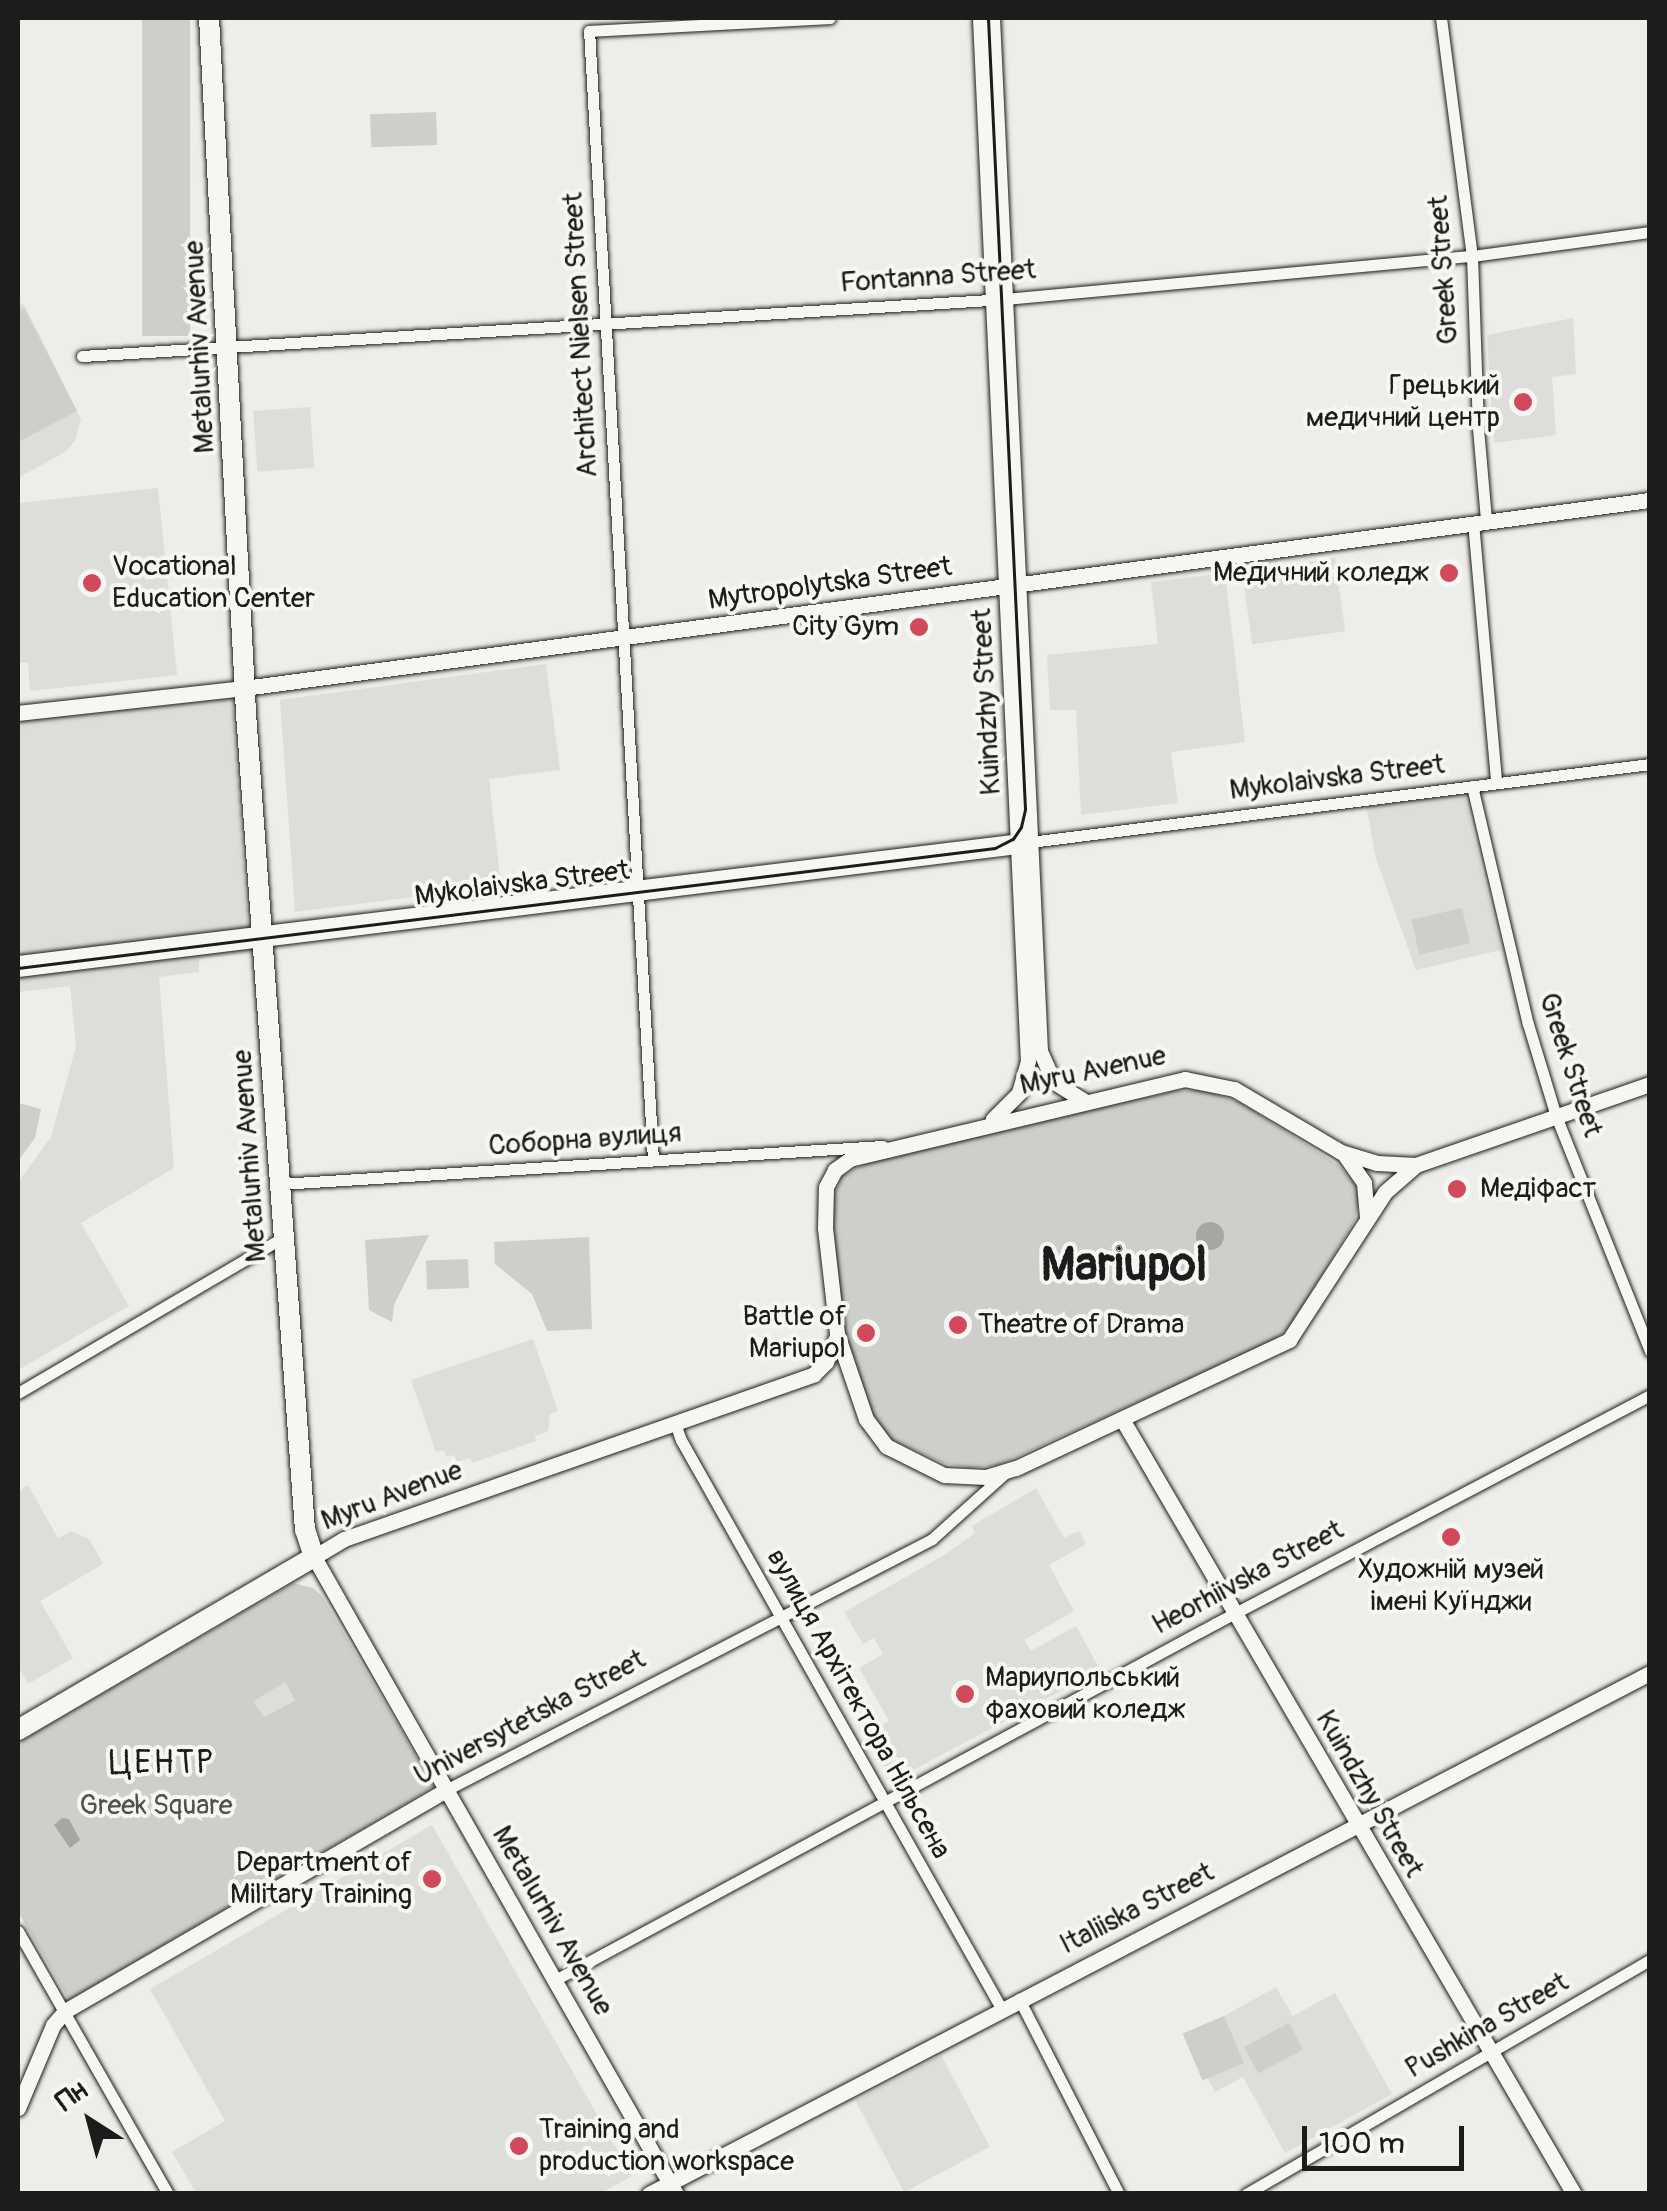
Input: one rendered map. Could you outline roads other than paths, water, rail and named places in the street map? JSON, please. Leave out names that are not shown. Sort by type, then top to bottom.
[{"type":"highway","name":"Metalurhiv Avenue","points":[[209,18],[244,688],[304,1530],[314,1556]]},
{"type":"highway","name":"Myru Avenue","points":[[18,1730],[314,1556]]},
{"type":"main road","name":"Kuindzhy Street","points":[[980,18],[999,299]]},
{"type":"main road","name":"Kuindzhy Street","points":[[981,1125],[1013,1101],[1027,1070],[992,18]]},
{"type":"main road","name":"Mytropolytska Street","points":[[18,713],[244,688],[1650,500]]},
{"type":"main road","name":"Kuindzhy Street","points":[[1022,843],[1040,1052],[1054,1082],[1084,1100]]},
{"type":"main road","name":"Myru Avenue","points":[[1416,1165],[1377,1163],[1340,1152],[1234,1089],[1202,1080],[1169,1081],[850,1158],[835,1170],[826,1187],[826,1228],[837,1334],[856,1394],[878,1438],[920,1466],[972,1479],[1016,1468],[1289,1340],[1392,1183],[1416,1165],[1650,1084]]},
{"type":"main road","name":"Myru Avenue","points":[[1340,1152],[1364,1184],[1369,1203],[1366,1221]]},
{"type":"main road","points":[[837,1334],[832,1353],[814,1374],[840,1382],[856,1394]]},
{"type":"main road","name":"Myru Avenue","points":[[314,1556],[344,1539],[814,1374]]},
{"type":"main road","name":"Kuindzhy Street","points":[[1122,1419],[1574,2194]]},
{"type":"main road","name":"Metalurhiv Avenue","points":[[314,1556],[673,2188]]},
{"type":"main road","name":"Italiiska Street","points":[[649,2194],[673,2188],[1019,1999],[1650,1673]]},
{"type":"main road","name":"Universytetska Street","points":[[64,2011],[446,1790]]},
{"type":"main road","points":[[18,2108],[54,2025],[64,2011]]},
{"type":"street","name":"Architect Nielsen Street","points":[[653,1160],[589,30],[830,18]]},
{"type":"street","name":"Greek Street","points":[[1441,18],[1472,256],[1479,521],[1496,782]]},
{"type":"street","name":"Fontanna Street","points":[[82,356],[999,299],[1472,256],[1650,232]]},
{"type":"street","name":"Mykolaivska Street","points":[[18,971],[108,955],[1650,764]]},
{"type":"street","name":"Greek Street","points":[[1472,786],[1528,1024],[1556,1116],[1650,1351]]},
{"type":"street","name":"Mykolaivska Street","points":[[18,961],[108,955]]},
{"type":"street","name":"Соборна вулиця","points":[[280,1184],[892,1146]]},
{"type":"street","points":[[18,1393],[284,1237]]},
{"type":"street","name":"Heorhiivska Street","points":[[555,1980],[1234,1612],[1650,1394]]},
{"type":"street","name":"вулиця Архітектора Нільсена","points":[[675,1423],[1002,2008]]},
{"type":"street","name":"Universytetska Street","points":[[446,1790],[932,1539],[977,1495],[1016,1468]]},
{"type":"street","points":[[18,1931],[168,2194]]},
{"type":"street","name":"Pushkina Street","points":[[1246,2194],[1650,1960]]},
{"type":"street","points":[[1019,1999],[1119,2194]]},
{"type":"tram line","points":[[18,968],[995,848],[1013,839],[1025,809],[988,18]]},
{"type":"place","name":"Грецький медичний центр","points":[[1523,402]]},
{"type":"place","name":"Медичний коледж","points":[[1449,573]]},
{"type":"place","name":"Vocational Education Center","points":[[92,583]]},
{"type":"place","name":"City Gym","points":[[919,627]]},
{"type":"place","name":"Медіфаст","points":[[1457,1189]]},
{"type":"place","name":"Theatre of Drama","points":[[958,1325]]},
{"type":"place","name":"Battle of Mariupol","points":[[866,1333]]},
{"type":"place","name":"Художній музей імені Куїнджи","points":[[1451,1537]]},
{"type":"place","name":"Мариупольський фаховий коледж","points":[[965,1694]]},
{"type":"place","name":"Department of Military Training","points":[[432,1879]]},
{"type":"place","name":"Training and production workspace","points":[[519,2146]]},
{"type":"district","name":"Mariupol","points":[[1124,1266]]},
{"type":"district","name":"ЦЕНТР","points":[[162,1763]]},
{"type":"park label","name":"Greek Square","points":[[156,1806]]}]
